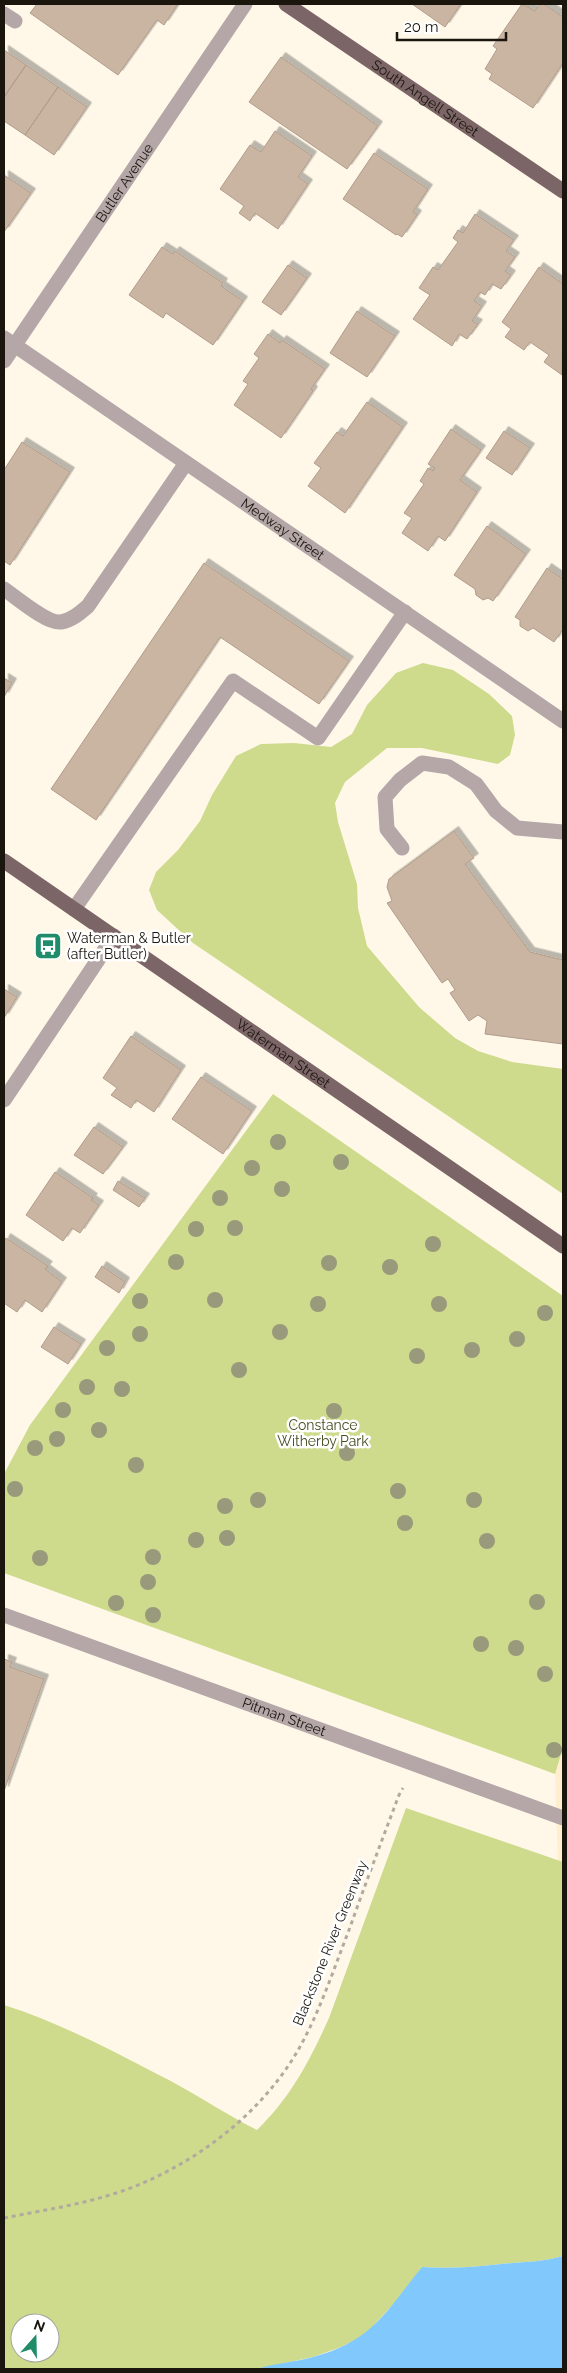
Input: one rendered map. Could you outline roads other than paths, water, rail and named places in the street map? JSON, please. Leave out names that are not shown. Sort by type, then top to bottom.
[{"type":"main road","name":"South Angell Street","points":[[286,4],[563,191]]},
{"type":"main road","name":"Waterman Street","points":[[4,861],[563,1246]]},
{"type":"street","name":"Butler Avenue","points":[[4,361],[9,342],[245,4]]},
{"type":"street","name":"Medway Street","points":[[9,342],[562,718]]},
{"type":"street","points":[[4,589],[44,616],[60,622],[76,617],[88,606],[186,463]]},
{"type":"street","points":[[74,909],[233,681],[318,738],[405,612]]},
{"type":"street","points":[[402,848],[387,829],[386,797],[400,780],[422,763],[448,767],[476,784],[496,811],[518,828],[563,832]]},
{"type":"street","points":[[4,1100],[114,936]]},
{"type":"street","name":"Pitman Street","points":[[4,1615],[563,1818]]},
{"type":"water","points":[[563,2256],[563,2369],[257,2369],[313,2357],[350,2342],[364,2333],[388,2311],[422,2267],[471,2267],[540,2261]]},
{"type":"place","name":"Waterman & Butler (after Butler)","points":[[48,946]]},
{"type":"park label","name":"Constance Witherby Park","points":[[323,1434]]}]
